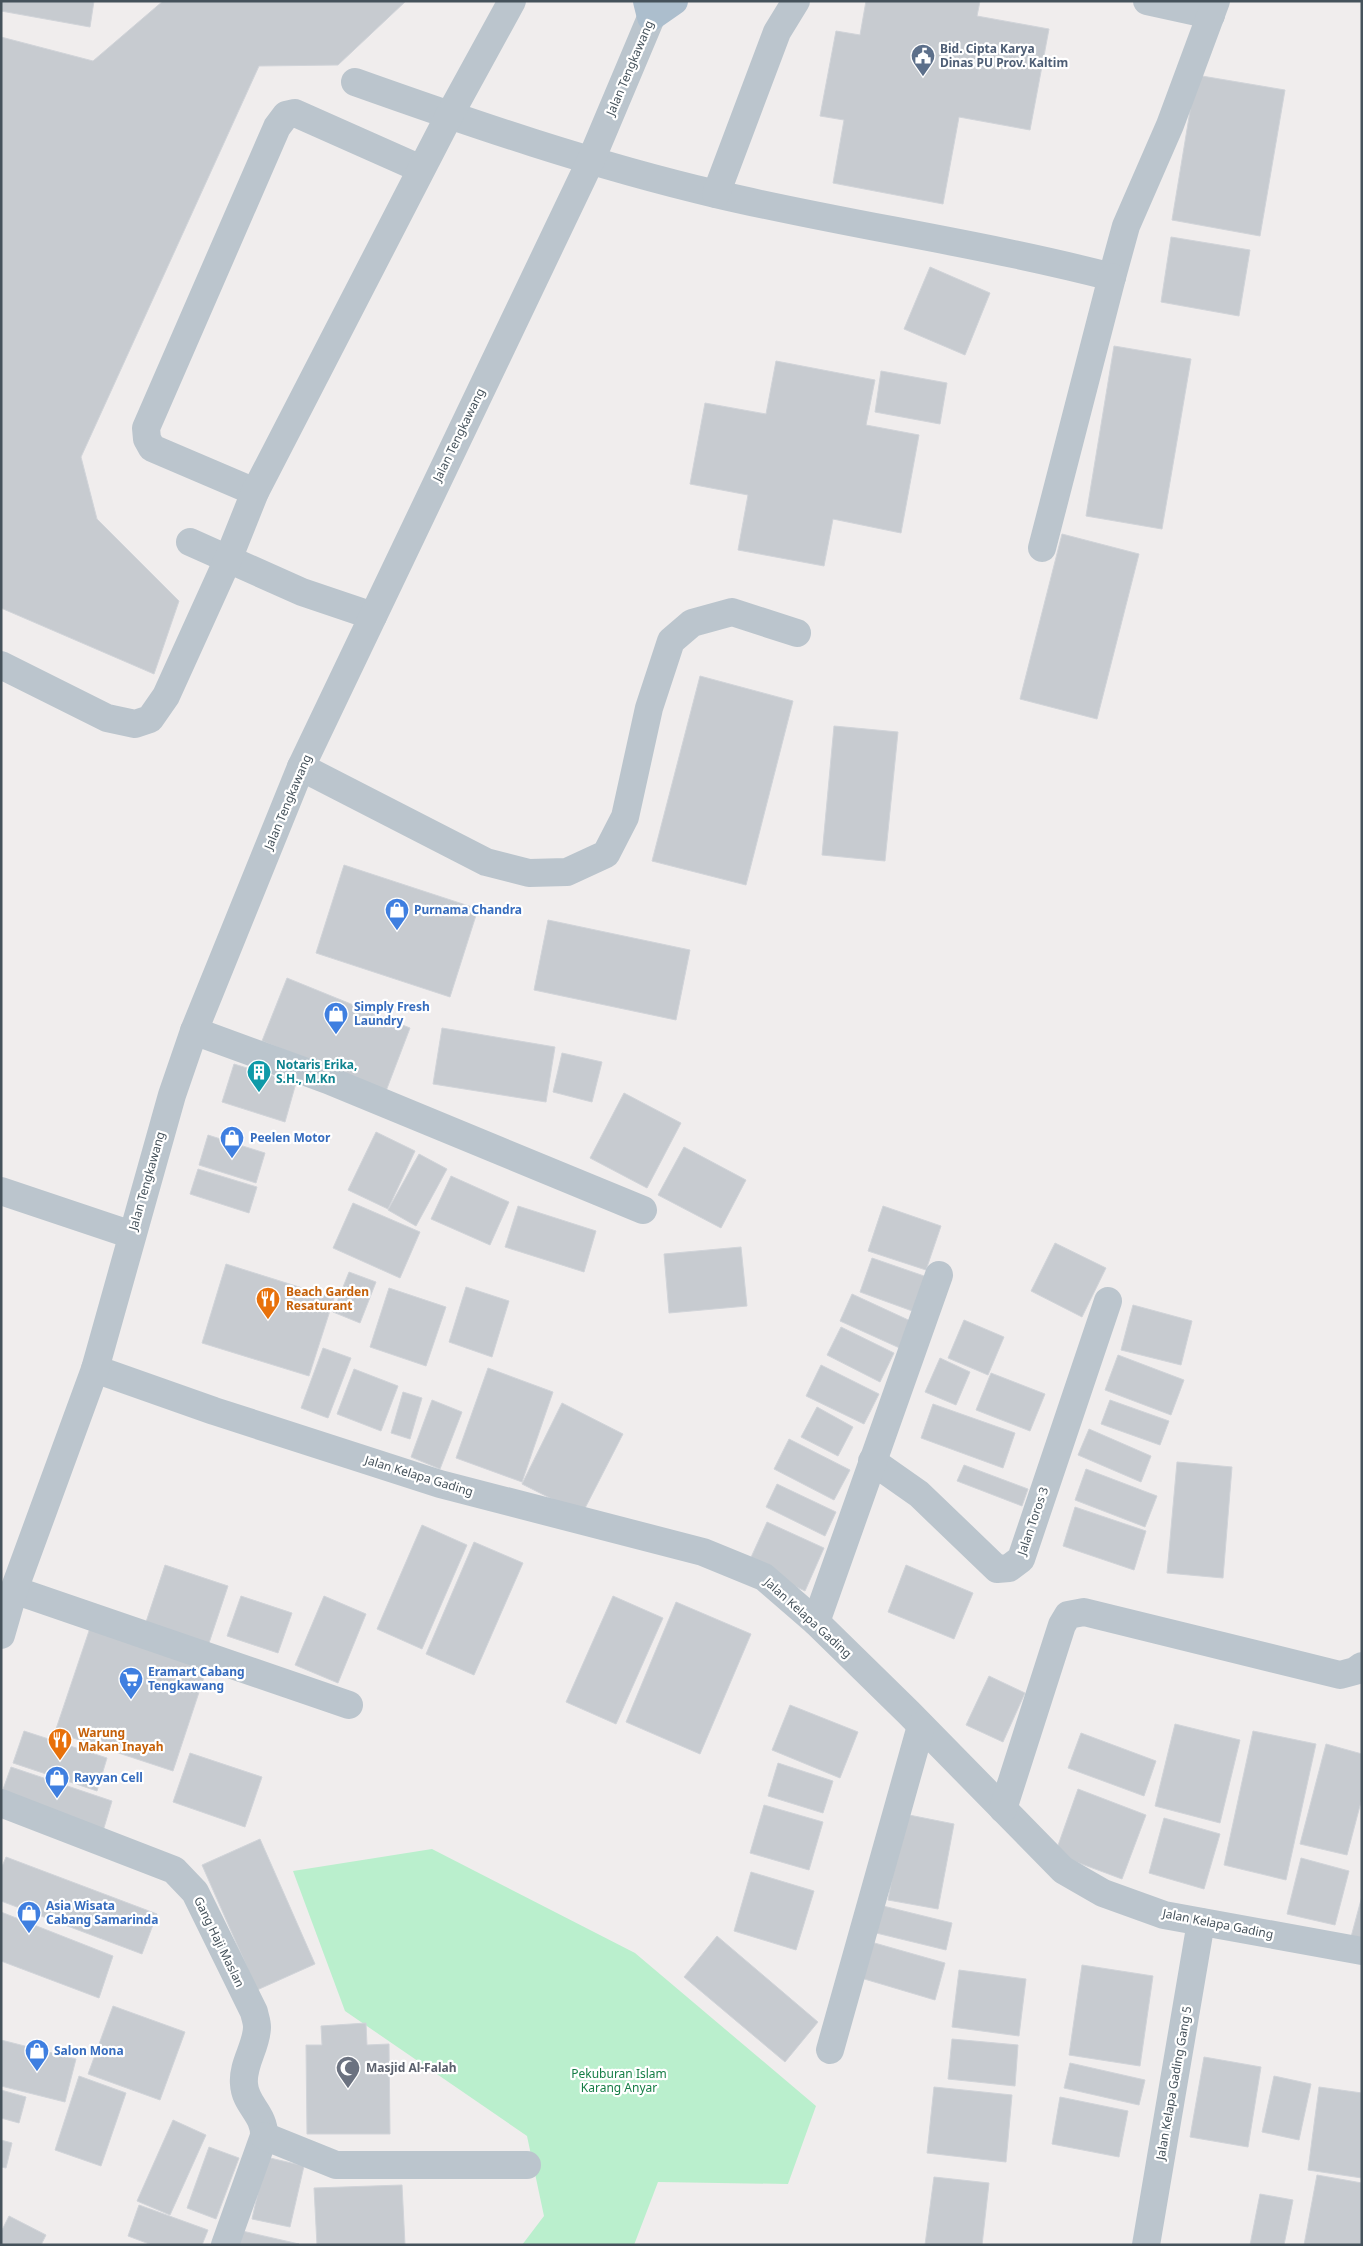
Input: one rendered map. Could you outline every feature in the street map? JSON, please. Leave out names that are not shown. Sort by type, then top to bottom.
[{"type":"main road","points":[[652,7],[674,1]]},
{"type":"street","points":[[1,665],[107,718],[134,724],[150,719],[166,696],[229,557],[254,492],[449,116],[512,1]]},
{"type":"street","points":[[716,194],[777,32],[796,1]]},
{"type":"street","points":[[1042,548],[1126,226],[1170,125],[1214,8],[1147,1]]},
{"type":"street","name":"Jalan Tengkawang","points":[[1,1635],[14,1590],[95,1369],[172,1095],[194,1031],[301,767],[591,160],[652,7]]},
{"type":"street","points":[[355,82],[449,116],[591,160],[716,194],[1052,261],[1112,277]]},
{"type":"street","points":[[254,492],[152,448],[146,439],[146,428],[277,127],[286,115],[295,113],[421,170]]},
{"type":"street","points":[[190,542],[229,557],[302,592],[373,616]]},
{"type":"street","points":[[301,767],[486,862],[529,873],[567,872],[606,854],[625,818],[649,708],[671,641],[692,623],[732,612],[797,633]]},
{"type":"street","points":[[194,1031],[328,1080],[643,1210]]},
{"type":"street","points":[[1,1191],[132,1235]]},
{"type":"street","points":[[816,1622],[939,1275]]},
{"type":"street","name":"Jalan Toros 3","points":[[872,1462],[919,1494],[997,1569],[1009,1568],[1021,1559],[1108,1301]]},
{"type":"street","name":"Jalan Kelapa Gading","points":[[95,1369],[214,1411],[440,1484],[703,1552],[764,1577],[816,1622],[1063,1870],[1102,1893],[1164,1915],[1362,1951]]},
{"type":"street","points":[[14,1590],[349,1705]]},
{"type":"street","points":[[1002,1809],[1062,1625],[1068,1614],[1084,1612],[1340,1675],[1355,1671],[1362,1666]]},
{"type":"street","points":[[830,2050],[921,1726]]},
{"type":"street","name":"Gang Haji Maslan","points":[[1,1803],[174,1870],[195,1892],[254,2012],[257,2026],[243,2081],[246,2097],[261,2118],[264,2126],[264,2136]]},
{"type":"street","name":"Jalan Kelapa Gading Gang 5","points":[[1146,2245],[1201,1922]]},
{"type":"street","points":[[225,2245],[264,2136],[336,2164],[527,2165]]},
{"type":"green space","name":"Pekuburan Islam Karang Anyar","points":[[432,1849],[635,1953],[816,2106],[788,2184],[658,2182],[634,2245],[522,2245],[544,2216],[527,2136],[345,2011],[293,1871]]},
{"type":"building","points":[[1,1],[94,1],[90,27],[1,11]]},
{"type":"building","points":[[163,1],[406,1],[338,65],[259,66],[81,457],[97,519],[179,601],[154,674],[1,608],[1,37],[93,61]]},
{"type":"building","points":[[866,1],[980,1],[977,16],[1049,29],[1030,130],[959,117],[943,204],[833,183],[844,120],[820,116],[836,31],[860,35]]},
{"type":"building","points":[[1196,75],[1285,90],[1260,236],[1172,220]]},
{"type":"building","points":[[1171,237],[1250,250],[1239,316],[1161,302]]},
{"type":"building","points":[[930,267],[990,293],[965,355],[904,329]]},
{"type":"building","points":[[1114,346],[1191,359],[1162,529],[1086,516]]},
{"type":"building","points":[[776,361],[875,380],[866,425],[919,435],[901,533],[833,519],[824,566],[738,550],[748,495],[690,484],[705,403],[766,414]]},
{"type":"building","points":[[881,371],[947,383],[940,424],[875,412]]},
{"type":"building","points":[[1062,534],[1139,554],[1097,719],[1020,699]]},
{"type":"building","points":[[700,676],[793,701],[746,885],[652,861]]},
{"type":"building","points":[[834,726],[898,732],[885,861],[822,855]]},
{"type":"building","name":"Purnama Chandra","points":[[344,865],[478,909],[450,997],[316,953]]},
{"type":"building","points":[[548,920],[690,950],[676,1020],[534,990]]},
{"type":"building","name":"Simply Fresh Laundry","points":[[287,978],[410,1028],[386,1091],[262,1041]]},
{"type":"building","points":[[442,1028],[555,1047],[546,1102],[433,1084]]},
{"type":"building","points":[[562,1053],[602,1062],[592,1102],[553,1092]]},
{"type":"building","name":"Notaris Erika, S.H., M.Kn","points":[[234,1064],[296,1083],[285,1122],[222,1102]]},
{"type":"building","points":[[624,1093],[681,1123],[647,1188],[590,1158]]},
{"type":"building","points":[[376,1132],[415,1151],[388,1209],[348,1190]]},
{"type":"building","name":"Peelen Motor","points":[[208,1135],[265,1153],[256,1183],[199,1165]]},
{"type":"building","points":[[684,1147],[746,1180],[721,1228],[658,1195]]},
{"type":"building","points":[[419,1154],[447,1169],[416,1226],[388,1210]]},
{"type":"building","points":[[198,1169],[257,1187],[249,1213],[190,1194]]},
{"type":"building","points":[[451,1176],[509,1202],[490,1245],[431,1219]]},
{"type":"building","points":[[353,1203],[420,1232],[400,1278],[333,1248]]},
{"type":"building","points":[[518,1206],[596,1231],[584,1272],[505,1247]]},
{"type":"building","points":[[883,1206],[941,1226],[926,1270],[868,1251]]},
{"type":"building","points":[[1055,1243],[1106,1268],[1082,1317],[1031,1291]]},
{"type":"building","points":[[741,1247],[747,1306],[669,1313],[664,1254]]},
{"type":"building","points":[[872,1258],[927,1277],[915,1312],[860,1292]]},
{"type":"building","name":"Beach Garden Resaturant","points":[[226,1264],[334,1298],[309,1376],[202,1343]]},
{"type":"building","points":[[349,1272],[376,1282],[360,1323],[333,1312]]},
{"type":"building","points":[[466,1287],[509,1301],[492,1357],[449,1342]]},
{"type":"building","points":[[389,1288],[446,1307],[426,1366],[370,1347]]},
{"type":"building","points":[[852,1294],[917,1324],[904,1350],[840,1321]]},
{"type":"building","points":[[1133,1305],[1192,1321],[1181,1365],[1121,1350]]},
{"type":"building","points":[[964,1320],[1004,1337],[988,1375],[948,1358]]},
{"type":"building","points":[[841,1327],[894,1353],[880,1382],[827,1355]]},
{"type":"building","points":[[323,1348],[351,1358],[328,1418],[301,1408]]},
{"type":"building","points":[[1118,1355],[1184,1380],[1171,1415],[1105,1390]]},
{"type":"building","points":[[940,1358],[970,1372],[956,1405],[925,1392]]},
{"type":"building","points":[[821,1365],[879,1394],[864,1424],[806,1396]]},
{"type":"building","points":[[488,1368],[553,1392],[522,1482],[456,1458]]},
{"type":"building","points":[[354,1369],[398,1386],[381,1431],[337,1414]]},
{"type":"building","points":[[991,1373],[1045,1394],[1030,1431],[976,1410]]},
{"type":"building","points":[[403,1392],[422,1398],[410,1439],[391,1433]]},
{"type":"building","points":[[432,1400],[462,1412],[440,1469],[411,1457]]},
{"type":"building","points":[[1110,1400],[1169,1421],[1160,1445],[1101,1424]]},
{"type":"building","points":[[562,1403],[623,1434],[582,1514],[522,1484]]},
{"type":"building","points":[[933,1404],[1015,1433],[1003,1468],[921,1438]]},
{"type":"building","points":[[817,1407],[853,1427],[838,1456],[801,1437]]},
{"type":"building","points":[[1089,1429],[1151,1456],[1141,1482],[1078,1455]]},
{"type":"building","points":[[789,1439],[850,1470],[834,1500],[774,1469]]},
{"type":"building","points":[[1177,1462],[1232,1467],[1223,1578],[1167,1573]]},
{"type":"building","points":[[964,1465],[1028,1489],[1022,1506],[957,1481]]},
{"type":"building","points":[[1086,1469],[1157,1496],[1145,1527],[1075,1500]]},
{"type":"building","points":[[777,1484],[836,1512],[825,1536],[766,1507]]},
{"type":"building","points":[[1075,1507],[1146,1531],[1134,1570],[1063,1546]]},
{"type":"building","points":[[767,1522],[824,1548],[805,1591],[748,1564]]},
{"type":"building","points":[[422,1525],[467,1545],[422,1649],[377,1629]]},
{"type":"building","points":[[474,1542],[523,1563],[474,1675],[426,1654]]},
{"type":"building","points":[[165,1565],[228,1586],[206,1652],[143,1631]]},
{"type":"building","points":[[906,1565],[973,1593],[954,1639],[888,1612]]},
{"type":"building","points":[[241,1596],[292,1613],[278,1653],[227,1636]]},
{"type":"building","points":[[324,1596],[366,1614],[338,1683],[295,1665]]},
{"type":"building","points":[[613,1596],[663,1618],[616,1724],[566,1702]]},
{"type":"building","points":[[676,1602],[751,1634],[700,1754],[626,1722]]},
{"type":"building","name":"Eramart Cabang Tengkawang","points":[[90,1628],[207,1668],[173,1771],[55,1732]]},
{"type":"building","points":[[989,1676],[1025,1693],[1003,1742],[966,1725]]},
{"type":"building","points":[[790,1705],[858,1732],[840,1778],[772,1750]]},
{"type":"building","points":[[1175,1724],[1240,1740],[1220,1823],[1155,1806]]},
{"type":"building","name":"Warung Makan Inayah","points":[[24,1731],[107,1758],[97,1791],[13,1763]]},
{"type":"building","points":[[1253,1731],[1316,1744],[1286,1880],[1224,1865]]},
{"type":"building","points":[[1081,1733],[1156,1761],[1144,1796],[1068,1768]]},
{"type":"building","points":[[1326,1744],[1362,1754],[1362,1798],[1347,1855],[1300,1844]]},
{"type":"building","points":[[190,1753],[262,1777],[245,1827],[173,1802]]},
{"type":"building","points":[[778,1763],[833,1781],[823,1813],[768,1796]]},
{"type":"building","name":"Rayyan Cell","points":[[11,1767],[112,1801],[103,1831],[1,1795]]},
{"type":"building","points":[[1078,1789],[1146,1815],[1122,1879],[1055,1854]]},
{"type":"building","points":[[764,1805],[823,1822],[809,1870],[750,1853]]},
{"type":"building","points":[[904,1814],[954,1824],[938,1909],[888,1900]]},
{"type":"building","points":[[1164,1818],[1220,1834],[1204,1889],[1149,1873]]},
{"type":"building","points":[[260,1839],[315,1964],[257,1990],[202,1865]]},
{"type":"building","points":[[6,1857],[157,1914],[142,1954],[1,1901],[1,1869]]},
{"type":"building","points":[[1301,1858],[1349,1871],[1335,1925],[1287,1914]]},
{"type":"building","points":[[751,1872],[814,1891],[796,1950],[734,1931]]},
{"type":"building","points":[[1362,1896],[1362,1941],[1351,1937]]},
{"type":"building","points":[[875,1904],[952,1923],[946,1950],[868,1931]]},
{"type":"building","name":"Asia Wisata Cabang Samarinda","points":[[1,1912],[113,1956],[99,1998],[1,1961]]},
{"type":"building","points":[[717,1936],[818,2022],[785,2062],[684,1977]]},
{"type":"building","points":[[871,1942],[945,1963],[935,2000],[861,1978]]},
{"type":"building","points":[[1082,1965],[1153,1976],[1140,2066],[1069,2055]]},
{"type":"building","points":[[959,1970],[1026,1979],[1019,2036],[952,2027]]},
{"type":"building","points":[[113,2006],[185,2032],[160,2100],[88,2074]]},
{"type":"building","name":"Masjid Al-Falah","points":[[366,2023],[367,2045],[389,2044],[390,2134],[307,2134],[306,2045],[322,2045],[321,2026]]},
{"type":"building","points":[[952,2039],[1018,2045],[1015,2086],[948,2079]]},
{"type":"building","name":"Salon Mona","points":[[1,2040],[76,2059],[65,2102],[1,2086]]},
{"type":"building","points":[[1204,2057],[1261,2067],[1248,2147],[1190,2137]]},
{"type":"building","points":[[1070,2063],[1145,2080],[1139,2105],[1064,2088]]},
{"type":"building","points":[[79,2076],[126,2093],[101,2166],[55,2150]]},
{"type":"building","points":[[1274,2076],[1311,2084],[1299,2140],[1262,2132]]},
{"type":"building","points":[[934,2087],[1012,2095],[1006,2162],[927,2153]]},
{"type":"building","points":[[1319,2087],[1362,2093],[1362,2178],[1308,2170]]},
{"type":"building","points":[[1,2090],[26,2097],[19,2123],[1,2118]]},
{"type":"building","points":[[1060,2097],[1128,2111],[1119,2157],[1052,2144]]},
{"type":"building","points":[[173,2120],[206,2135],[170,2215],[137,2201]]},
{"type":"building","points":[[1,2140],[12,2143],[6,2168],[1,2167]]},
{"type":"building","points":[[209,2147],[239,2158],[216,2219],[187,2208]]},
{"type":"building","points":[[266,2157],[304,2166],[290,2227],[252,2219]]},
{"type":"building","points":[[1317,2175],[1362,2183],[1361,2245],[1304,2245]]},
{"type":"building","points":[[934,2177],[989,2183],[982,2245],[925,2245]]},
{"type":"building","points":[[402,2185],[405,2245],[317,2245],[314,2188]]},
{"type":"building","points":[[1260,2194],[1293,2200],[1284,2245],[1250,2245]]},
{"type":"building","points":[[139,2205],[208,2230],[202,2245],[152,2245],[128,2236]]},
{"type":"building","points":[[9,2216],[46,2235],[41,2245],[1,2245],[1,2232]]},
{"type":"building","points":[[238,2230],[299,2244],[234,2245]]},
{"type":"place","name":"Bid. Cipta Karya Dinas PU Prov. Kaltim","points":[[923,77]]},
{"type":"place","name":"Purnama Chandra","points":[[397,931]]},
{"type":"place","name":"Simply Fresh Laundry","points":[[336,1035]]},
{"type":"place","name":"Notaris Erika, S.H., M.Kn","points":[[259,1093]]},
{"type":"place","name":"Peelen Motor","points":[[232,1159]]},
{"type":"place","name":"Beach Garden Resaturant","points":[[268,1320]]},
{"type":"place","name":"Eramart Cabang Tengkawang","points":[[131,1700]]},
{"type":"place","name":"Warung Makan Inayah","points":[[60,1761]]},
{"type":"place","name":"Rayyan Cell","points":[[57,1799]]},
{"type":"place","name":"Asia Wisata Cabang Samarinda","points":[[29,1934]]},
{"type":"place","name":"Salon Mona","points":[[37,2072]]},
{"type":"place","name":"Masjid Al-Falah","points":[[348,2089]]}]
